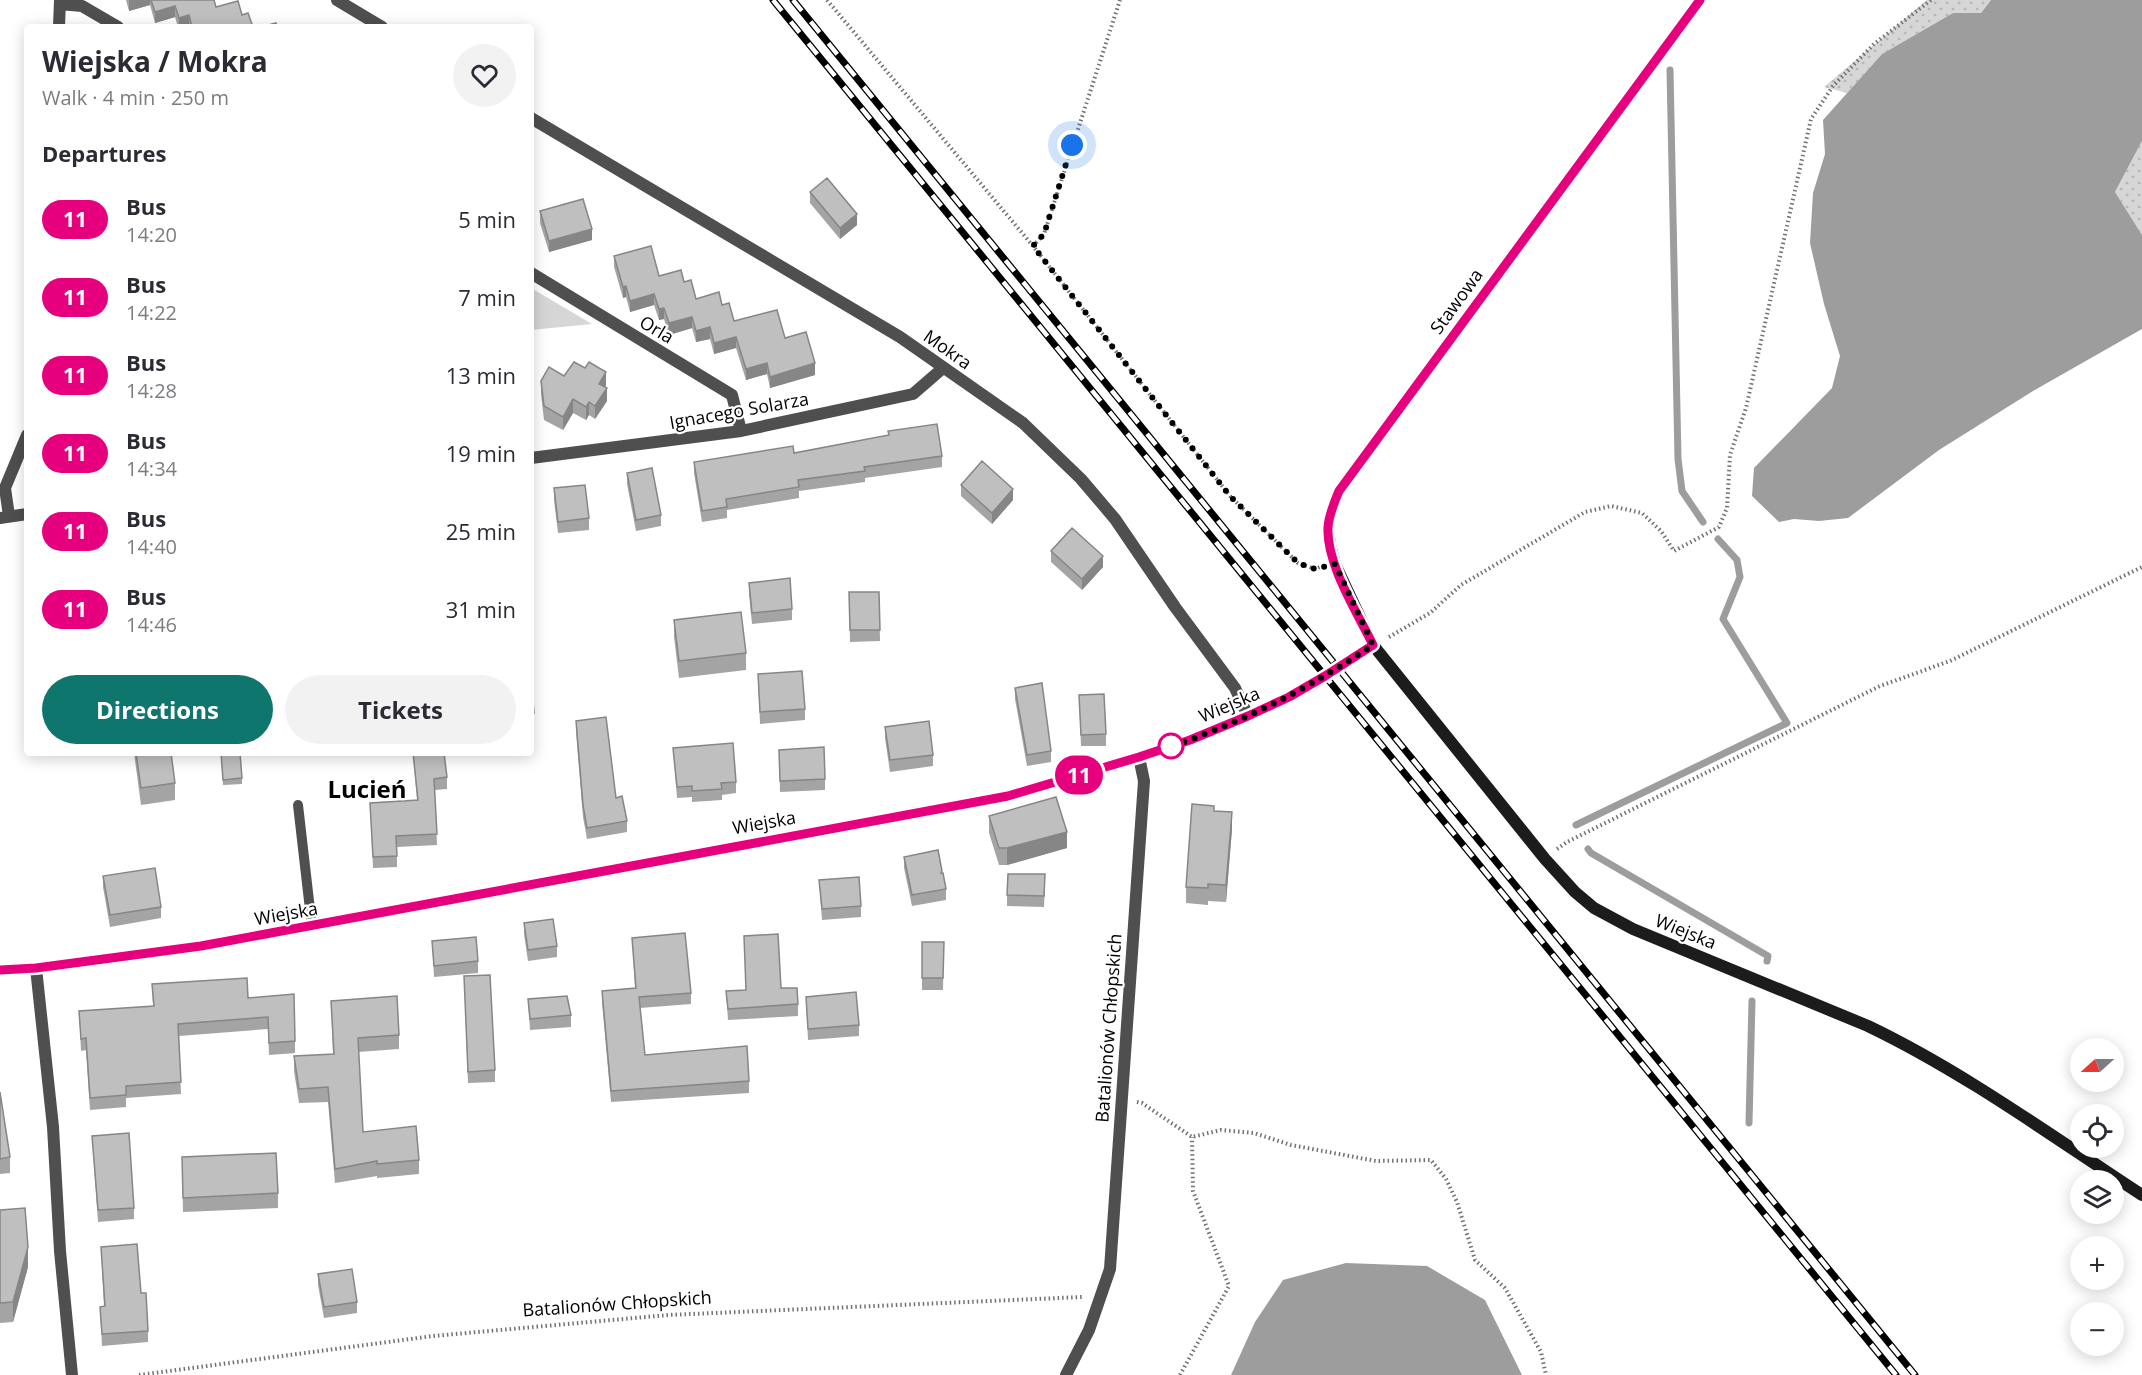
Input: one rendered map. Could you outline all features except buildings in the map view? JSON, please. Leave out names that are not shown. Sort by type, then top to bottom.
[{"type":"street","points":[[337,0],[377,24]]},
{"type":"street","name":"Stawowa","points":[[1373,645],[1335,564],[1328,529],[1330,514],[1339,491],[1700,0]]},
{"type":"street","points":[[59,24],[60,2],[82,6],[113,24]]},
{"type":"street","name":"Mokra","points":[[534,120],[900,338],[1023,423],[1098,498],[1115,519],[1175,607],[1235,688],[1248,716]]},
{"type":"street","name":"Orla","points":[[534,275],[732,394],[741,431]]},
{"type":"street","name":"Ignacego Solarza","points":[[534,459],[741,431],[914,394],[943,368]]},
{"type":"street","points":[[24,442],[5,488],[5,517],[24,514]]},
{"type":"street","name":"Wiejska","points":[[0,970],[36,968],[201,946],[312,927],[657,860],[1008,796],[1190,740],[1289,697],[1373,645],[1545,859],[1575,892],[1594,908],[1633,929],[1868,1026],[1901,1042],[2142,1195]]},
{"type":"street","name":"Batalionów Chłopskich","points":[[1066,1375],[1089,1330],[1110,1269],[1144,781],[1139,757]]},
{"type":"street","points":[[36,968],[53,1127],[60,1251],[72,1375]]},
{"type":"lane","points":[[298,805],[312,927]]},
{"type":"path","points":[[827,0],[1033,246],[1230,496],[1298,563],[1315,569],[1335,564]]},
{"type":"path","points":[[1033,246],[1044,234],[1120,0]]},
{"type":"path","points":[[1373,645],[1430,613],[1461,585],[1585,512],[1611,506],[1642,513],[1661,531],[1674,551],[1719,527],[1726,508],[1730,455],[1746,408],[1811,118],[1833,86],[1874,44],[1931,0]]},
{"type":"path","points":[[1545,859],[1567,842],[1880,686],[1950,661],[2142,567]]},
{"type":"path","points":[[1121,1101],[1142,1103],[1192,1137],[1221,1130],[1254,1133],[1290,1145],[1376,1161],[1431,1160],[1446,1179],[1457,1202],[1475,1260],[1504,1288],[1541,1352],[1546,1375]]},
{"type":"path","points":[[1180,1375],[1229,1286],[1193,1191],[1192,1137]]},
{"type":"path","name":"Batalionów Chłopskich","points":[[139,1375],[433,1336],[656,1316],[1083,1297],[1100,1301]]},
{"type":"shaded area","points":[[1927,0],[1991,0],[1981,13],[1953,13],[1882,54],[1847,93],[1824,87]]},
{"type":"shaded area","points":[[1991,0],[2142,0],[2142,141],[2115,192],[2142,235],[2142,329],[2033,391],[1939,450],[1848,518],[1819,521],[1794,519],[1779,522],[1752,496],[1754,468],[1832,388],[1840,356],[1824,304],[1810,243],[1813,193],[1825,154],[1823,120],[1882,54],[1953,13],[1981,13]]},
{"type":"shaded area","points":[[2142,141],[2142,235],[2115,192]]},
{"type":"shaded area","points":[[534,290],[592,324],[534,330]]},
{"type":"shaded area","points":[[1346,1263],[1427,1266],[1485,1300],[1522,1375],[1231,1375],[1255,1322],[1283,1280]]},
{"type":"waterway","points":[[1670,70],[1678,459],[1682,491],[1703,522]]},
{"type":"waterway","points":[[1576,825],[1787,723],[1723,619],[1740,577],[1737,560],[1718,539]]},
{"type":"waterway","points":[[1588,849],[1591,853],[1768,956],[1767,961]]},
{"type":"waterway","points":[[1749,1123],[1752,1001]]},
{"type":"railway","points":[[773,0],[1896,1375]]},
{"type":"railway","points":[[793,0],[1915,1375]]},
{"type":"bus line","name":"11","points":[[0,970],[36,968],[201,946],[312,927],[657,860],[1008,796],[1190,740],[1289,697],[1373,645],[1335,564],[1330,545],[1328,529],[1330,514],[1339,491],[1700,0]]},
{"type":"district","name":"Lucień","points":[[367,788]]},
{"type":"route","points":[[1072,145],[1044,234],[1033,246],[1230,496],[1298,563],[1315,569],[1335,564],[1373,645],[1289,697],[1248,716],[1171,746]]}]
